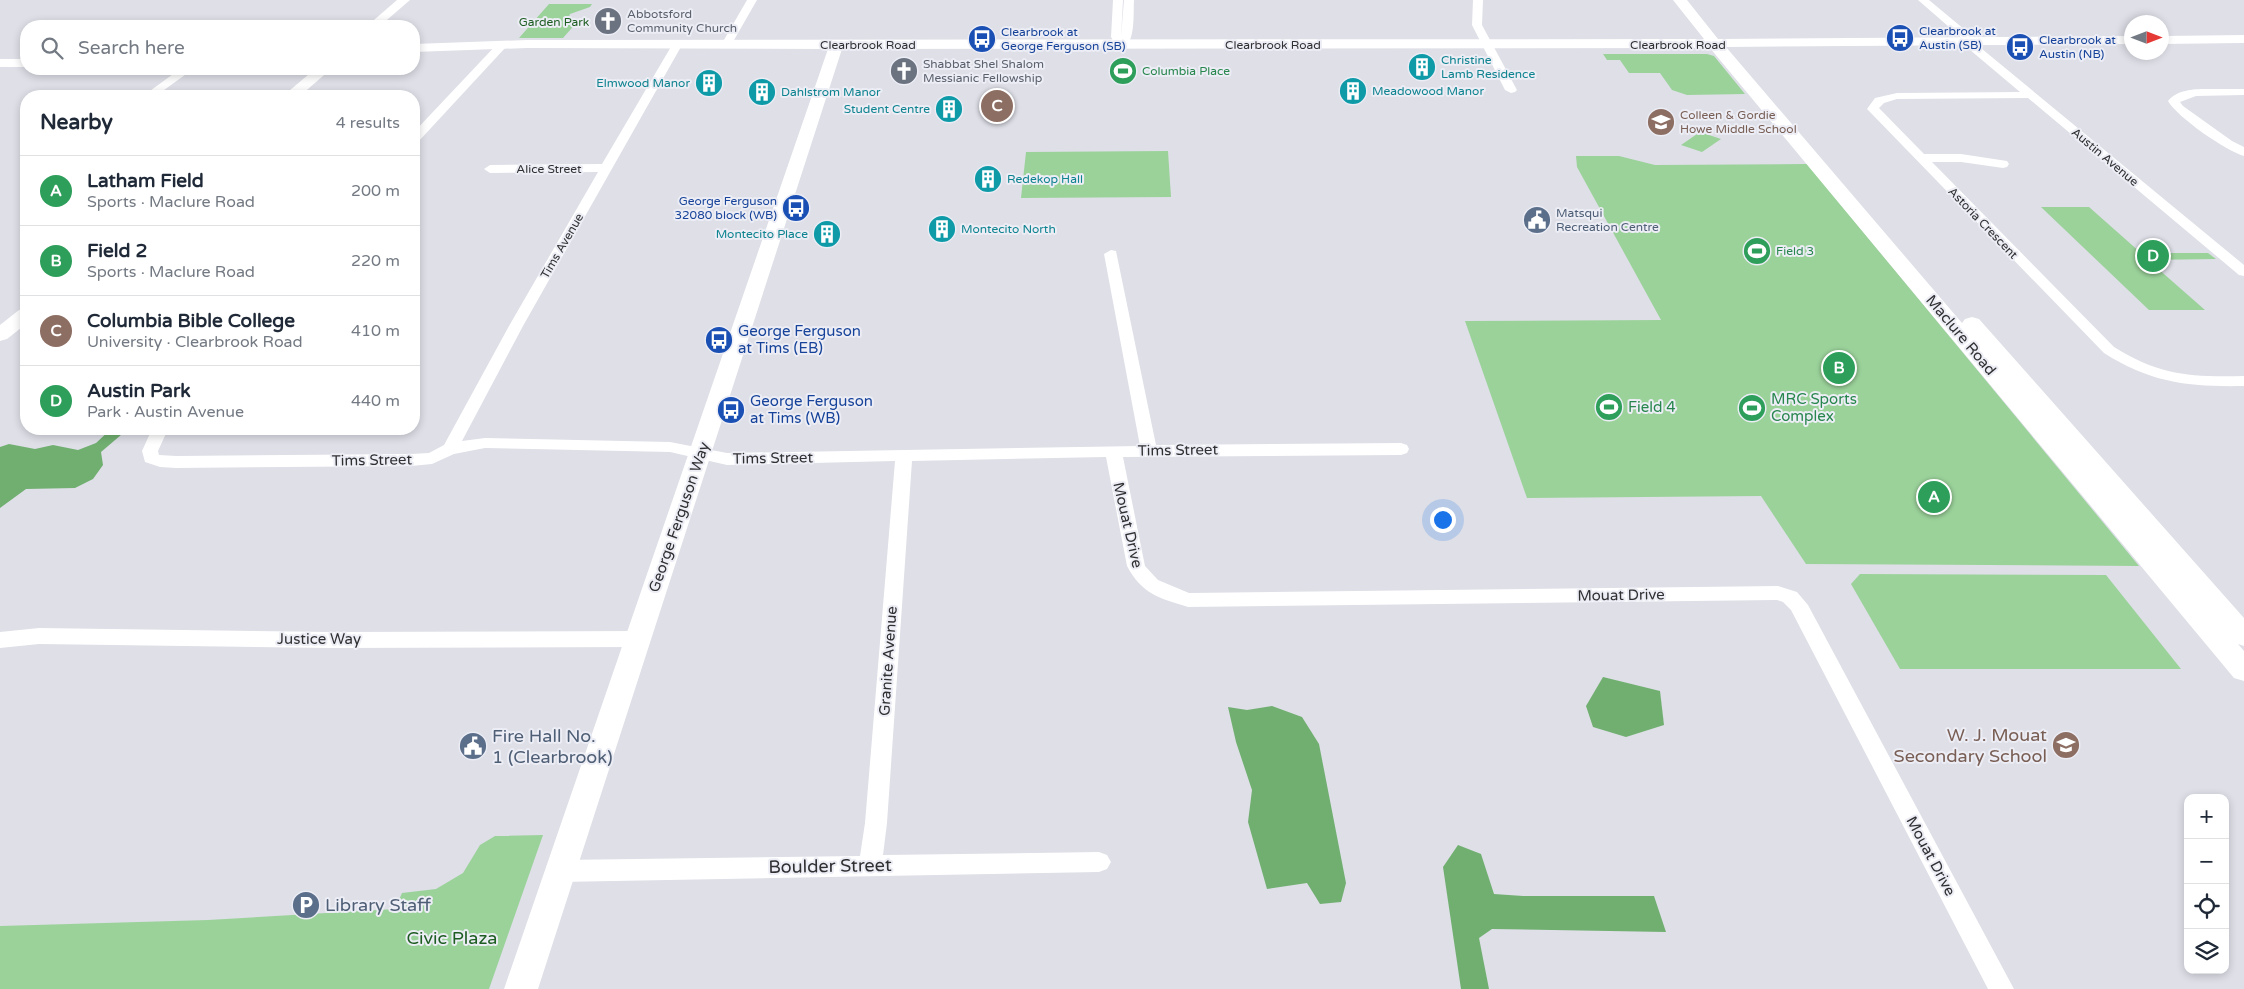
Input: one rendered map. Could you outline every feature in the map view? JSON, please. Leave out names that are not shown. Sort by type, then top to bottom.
[{"type":"main road","name":"Maclure Road","points":[[1680,0],[1724,44],[2244,636]]},
{"type":"main road","name":"Maclure Road","points":[[1696,0],[1724,44],[2244,670]]},
{"type":"main road","points":[[2169,40],[2244,39]]},
{"type":"main road","name":"Clearbrook Road","points":[[420,48],[502,45],[1487,45],[2124,40]]},
{"type":"main road","name":"George Ferguson Way","points":[[521,989],[836,45]]},
{"type":"main road","points":[[0,64],[20,62]]},
{"type":"main road","points":[[298,90],[317,75]]},
{"type":"main road","points":[[0,335],[20,319]]},
{"type":"street","points":[[380,20],[404,0]]},
{"type":"street","points":[[726,45],[752,0]]},
{"type":"street","points":[[1118,0],[1116,37],[1121,46],[1127,37],[1129,0]]},
{"type":"street","points":[[1478,0],[1477,25],[1510,90]]},
{"type":"street","name":"Austin Avenue","points":[[1923,0],[2030,95],[2244,272]]},
{"type":"street","points":[[420,133],[502,45]]},
{"type":"street","name":"Tims Avenue","points":[[450,449],[516,326],[677,45]]},
{"type":"street","points":[[157,90],[179,75]]},
{"type":"street","points":[[2244,92],[2191,93],[2177,96],[2174,101],[2178,108],[2228,144],[2244,152]]},
{"type":"street","name":"Astoria Crescent","points":[[2030,95],[1882,98],[1875,103],[1873,109],[2109,350],[2123,360],[2151,373],[2183,382],[2244,381]]},
{"type":"street","points":[[1920,158],[1961,158],[2003,164]]},
{"type":"street","name":"Alice Street","points":[[490,169],[607,168]]},
{"type":"street","points":[[1111,254],[1149,451]]},
{"type":"street","name":"Tims Street","points":[[157,435],[150,452],[150,458],[176,462],[410,460],[432,458],[450,449],[485,443],[670,448],[727,459],[1113,451],[1400,449]]},
{"type":"street","name":"Mouat Drive","points":[[1113,451],[1136,566],[1140,575],[1148,585],[1188,600],[1778,593],[1790,597],[1803,614],[2002,989]]},
{"type":"street","name":"Granite Avenue","points":[[870,866],[876,823],[904,456]]},
{"type":"street","name":"Justice Way","points":[[0,640],[39,636],[330,640],[638,639]]},
{"type":"street","name":"Boulder Street","points":[[560,871],[1099,862]]},
{"type":"green space","name":"Garden Park","points":[[549,4],[592,4],[590,7],[570,14],[569,17],[578,21],[563,38],[519,38]]},
{"type":"green space","points":[[1603,54],[1707,54],[1714,56],[1745,94],[1687,95],[1672,90],[1660,73],[1629,73],[1620,60],[1607,60]]},
{"type":"green space","points":[[1700,132],[1721,139],[1702,152],[1681,145]]},
{"type":"green space","points":[[1168,151],[1171,197],[1021,198],[1026,152]]},
{"type":"green space","name":"MRC Sports Complex","points":[[1576,156],[1619,156],[1655,165],[1807,164],[2139,566],[1806,564],[1761,496],[1527,498],[1465,321],[1661,320],[1577,167]]},
{"type":"green space","points":[[2041,207],[2089,207],[2141,253],[2208,253],[2216,259],[2148,260],[2205,310],[2149,310]]},
{"type":"green space","points":[[105,435],[121,435],[101,452],[103,465],[93,479],[75,488],[26,489],[0,508],[0,447],[9,444],[35,449],[53,445],[78,450],[96,443]]},
{"type":"green space","points":[[1860,574],[2106,575],[2181,669],[1900,669],[1851,584]]},
{"type":"green space","points":[[1603,677],[1660,691],[1664,725],[1626,737],[1593,727],[1586,706]]},
{"type":"green space","points":[[1272,706],[1302,717],[1319,744],[1346,883],[1341,902],[1320,904],[1307,883],[1267,889],[1248,822],[1252,790],[1236,742],[1228,707],[1247,710]]},
{"type":"green space","name":"Civic Plaza","points":[[543,835],[489,989],[0,989],[0,926],[208,920],[395,909],[402,893],[436,889],[463,873],[480,845],[495,836]]},
{"type":"green space","points":[[1458,845],[1481,854],[1494,894],[1523,896],[1654,896],[1666,932],[1492,929],[1479,938],[1489,989],[1461,989],[1443,867]]},
{"type":"place","name":"Abbotsford Community Church","points":[[608,21]]},
{"type":"place","name":"Clearbrook at Austin (SB)","points":[[1900,38]]},
{"type":"place","name":"Clearbrook at George Ferguson (SB)","points":[[982,39]]},
{"type":"place","name":"Clearbrook at Austin (NB)","points":[[2020,47]]},
{"type":"place","name":"Christine Lamb Residence","points":[[1422,67]]},
{"type":"place","name":"Shabbat Shel Shalom Messianic Fellowship","points":[[904,71]]},
{"type":"place","name":"Columbia Place","points":[[1123,71]]},
{"type":"place","name":"Elmwood Manor","points":[[709,83]]},
{"type":"place","name":"Meadowood Manor","points":[[1353,91]]},
{"type":"place","name":"Dahlstrom Manor","points":[[762,92]]},
{"type":"place","name":"Columbia Bible College","points":[[997,106]]},
{"type":"place","name":"Student Centre","points":[[949,109]]},
{"type":"place","name":"Colleen & Gordie Howe Middle School","points":[[1661,122]]},
{"type":"place","name":"Redekop Hall","points":[[988,179]]},
{"type":"place","name":"George Ferguson 32080 block (WB)","points":[[796,208]]},
{"type":"place","name":"Matsqui Recreation Centre","points":[[1537,220]]},
{"type":"place","name":"Montecito North","points":[[942,229]]},
{"type":"place","name":"Montecito Place","points":[[827,234]]},
{"type":"place","name":"Field 3","points":[[1757,251]]},
{"type":"place","name":"Austin Park","points":[[2153,256]]},
{"type":"place","name":"George Ferguson at Tims (EB)","points":[[719,340]]},
{"type":"place","name":"Field 2","points":[[1839,368]]},
{"type":"place","name":"Field 4","points":[[1609,407]]},
{"type":"place","name":"MRC Sports Complex","points":[[1752,408]]},
{"type":"place","name":"George Ferguson at Tims (WB)","points":[[731,410]]},
{"type":"place","name":"Latham Field","points":[[1934,497]]},
{"type":"place","name":"W. J. Mouat Secondary School","points":[[2066,745]]},
{"type":"place","name":"Fire Hall No. 1 (Clearbrook)","points":[[473,746]]},
{"type":"place","name":"Library Staff","points":[[306,905]]}]
